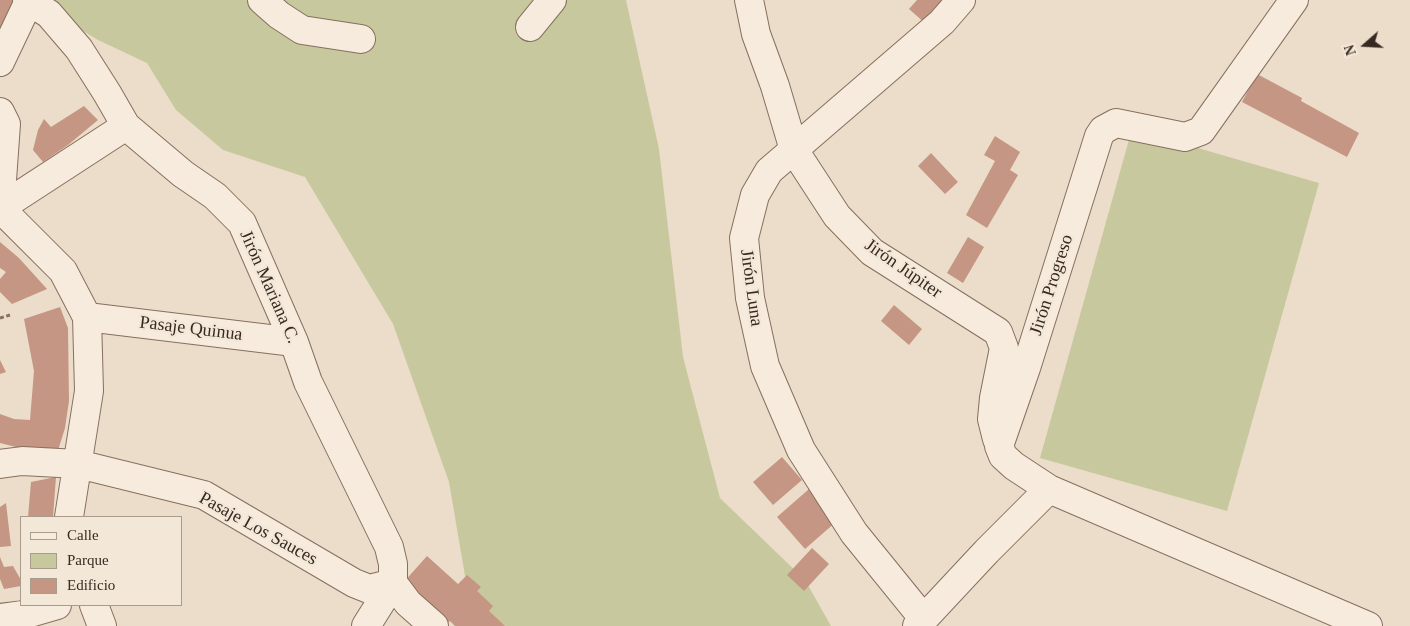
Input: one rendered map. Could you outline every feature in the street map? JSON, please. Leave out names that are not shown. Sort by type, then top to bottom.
[{"type":"street","points":[[0,62],[28,0]]},
{"type":"street","name":"Jirón Mariana C.","points":[[28,0],[49,14],[79,49],[126,126],[183,174],[215,196],[242,223],[294,342],[308,382],[389,547],[393,564],[393,583]]},
{"type":"street","points":[[262,0],[279,15],[302,30],[360,39]]},
{"type":"street","points":[[530,27],[552,0]]},
{"type":"street","name":"Jirón Júpiter","points":[[749,0],[756,34],[775,86],[794,150],[837,216],[872,252],[998,332],[1004,348],[994,398],[992,419],[999,446]]},
{"type":"street","name":"Jirón Luna","points":[[920,622],[854,533],[800,450],[765,366],[750,298],[744,238],[755,195],[769,172],[942,22],[961,0]]},
{"type":"street","name":"Jirón Progreso","points":[[999,446],[1103,130],[1116,123],[1186,137],[1201,131],[1294,0]]},
{"type":"street","points":[[0,112],[6,124],[0,208],[63,271],[87,317],[89,391],[69,516]]},
{"type":"street","points":[[0,208],[126,126]]},
{"type":"street","name":"Pasaje Quinua","points":[[87,317],[294,342]]},
{"type":"street","points":[[999,446],[1003,456],[1014,466],[1048,489],[1368,626]]},
{"type":"street","name":"Pasaje Los Sauces","points":[[0,464],[22,461],[78,464],[204,495],[354,583],[369,589],[393,583]]},
{"type":"street","points":[[920,622],[1048,489]]},
{"type":"street","points":[[366,626],[393,583],[408,602],[434,626]]},
{"type":"street","points":[[0,618],[23,615],[54,606]]},
{"type":"street","points":[[94,606],[102,626]]},
{"type":"path","points":[[0,318],[10,315]]},
{"type":"green space","points":[[32,0],[626,0],[659,149],[683,357],[720,498],[805,580],[831,626],[485,626],[471,611],[449,482],[393,324],[305,177],[223,150],[176,110],[147,63],[98,40]]},
{"type":"green space","points":[[1132,129],[1319,183],[1227,511],[1040,458]]},
{"type":"building","points":[[0,0],[13,0],[18,15],[0,31]]},
{"type":"building","points":[[917,0],[942,0],[945,3],[926,24],[909,9]]},
{"type":"building","points":[[1257,74],[1302,98],[1301,101],[1359,133],[1347,157],[1242,102]]},
{"type":"building","points":[[84,106],[98,120],[68,145],[43,162],[33,150],[38,130],[44,119],[51,127]]},
{"type":"building","points":[[995,136],[1020,152],[1010,170],[1018,175],[987,228],[966,215],[995,161],[984,155]]},
{"type":"building","points":[[931,153],[958,182],[945,194],[918,166]]},
{"type":"building","points":[[968,237],[984,247],[963,283],[947,273]]},
{"type":"building","points":[[0,242],[19,258],[47,289],[12,304],[0,292],[0,279],[6,272],[0,268]]},
{"type":"building","points":[[894,305],[922,329],[909,345],[881,321]]},
{"type":"building","points":[[60,307],[68,328],[69,401],[65,428],[56,457],[0,443],[0,414],[14,419],[30,420],[34,371],[24,319]]},
{"type":"building","points":[[0,360],[6,372],[0,374]]},
{"type":"building","points":[[782,457],[802,480],[773,505],[753,482]]},
{"type":"building","points":[[56,477],[53,516],[28,516],[31,482]]},
{"type":"building","points":[[809,489],[837,521],[805,549],[777,517]]},
{"type":"building","points":[[6,503],[11,546],[0,547],[0,507]]},
{"type":"building","points":[[812,548],[829,564],[804,591],[787,575]]},
{"type":"building","points":[[427,556],[458,584],[467,575],[481,587],[477,591],[493,606],[489,611],[505,626],[455,626],[450,621],[448,623],[402,584]]},
{"type":"building","points":[[0,557],[4,567],[13,566],[20,578],[20,586],[4,589],[0,579]]}]
